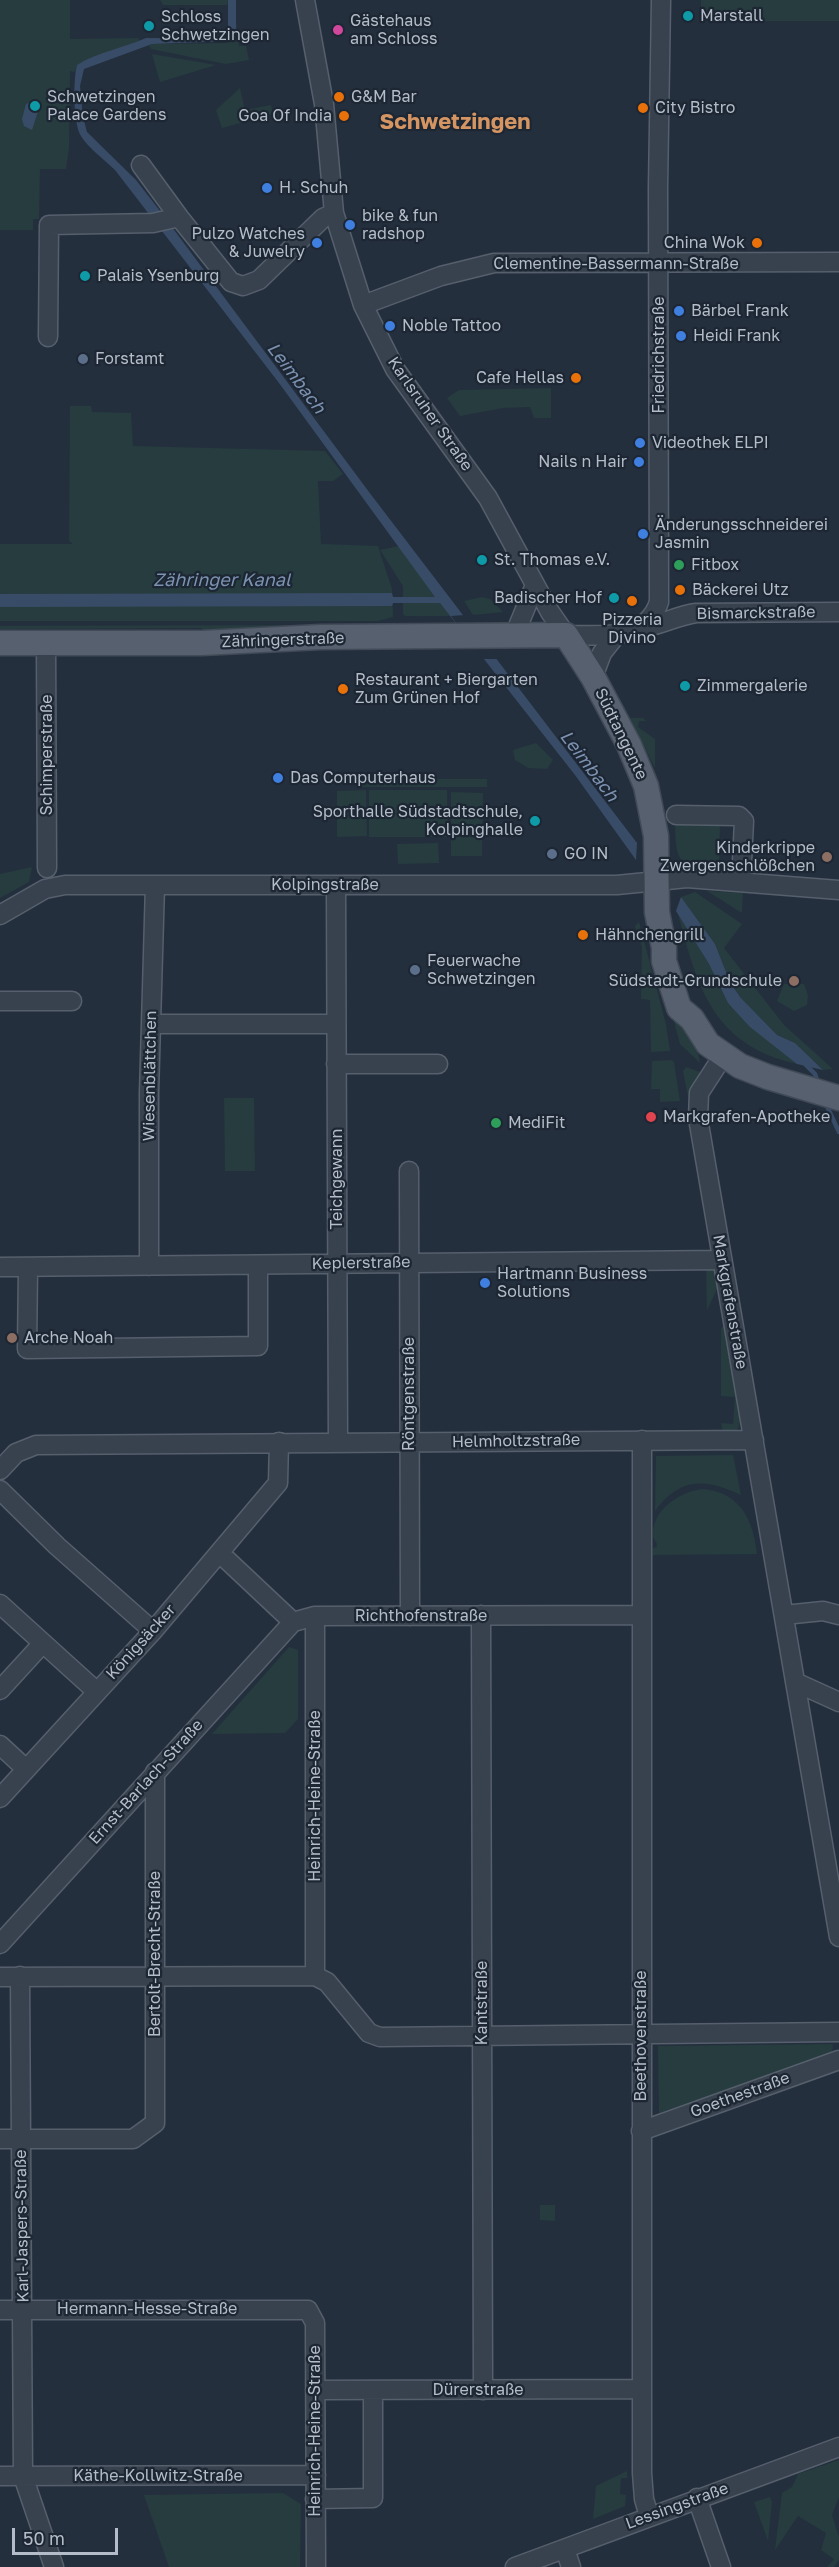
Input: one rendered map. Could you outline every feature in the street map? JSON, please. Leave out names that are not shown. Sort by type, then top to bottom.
[{"type":"main road","name":"Zähringerstraße","points":[[0,643],[202,643],[321,637],[566,635]]},
{"type":"main road","name":"Südtangente","points":[[566,635],[593,677],[629,745],[646,786],[656,836],[657,912],[664,948],[664,961],[679,1008],[692,1019],[708,1044],[723,1056],[752,1072],[836,1097]]},
{"type":"street","name":"Karlsruher Straße","points":[[305,0],[324,104],[334,213],[363,305],[395,369],[482,488],[535,585],[566,635]]},
{"type":"street","name":"Friedrichstraße","points":[[640,628],[656,611],[660,591],[658,263],[661,0]]},
{"type":"street","points":[[141,165],[167,220],[231,282],[243,286],[259,280],[323,218],[334,213]]},
{"type":"street","points":[[48,337],[49,225],[167,220]]},
{"type":"street","name":"Clementine-Bassermann-Straße","points":[[363,305],[434,279],[494,263],[839,262]]},
{"type":"street","points":[[514,636],[535,585]]},
{"type":"street","name":"Bismarckstraße","points":[[640,628],[658,627],[674,617],[696,613],[839,612]]},
{"type":"street","points":[[566,635],[617,634],[640,628]]},
{"type":"street","points":[[593,677],[602,653],[617,634]]},
{"type":"street","name":"Schimperstraße","points":[[46,643],[47,868]]},
{"type":"street","points":[[676,814],[739,816],[744,821],[741,882]]},
{"type":"street","name":"Kolpingstraße","points":[[0,915],[45,889],[65,885],[617,885],[687,878],[839,890]]},
{"type":"street","name":"Wiesenblättchen","points":[[149,1266],[151,1024],[155,885]]},
{"type":"street","name":"Teichgewann","points":[[336,885],[338,1443]]},
{"type":"street","points":[[0,1001],[72,1001]]},
{"type":"street","points":[[151,1024],[336,1024]]},
{"type":"street","name":"Markgrafenstraße","points":[[723,1056],[701,1089],[698,1101],[722,1260],[795,1682],[836,1898],[839,1937]]},
{"type":"street","points":[[336,1064],[438,1064]]},
{"type":"street","name":"Röntgenstraße","points":[[409,1171],[410,1616]]},
{"type":"street","name":"Keplerstraße","points":[[0,1267],[28,1269],[408,1262],[722,1260]]},
{"type":"street","points":[[28,1269],[27,1349],[143,1348],[258,1346],[258,1265]]},
{"type":"street","name":"Beethovenstraße","points":[[642,1440],[640,1555],[642,2473],[644,2499],[650,2516]]},
{"type":"street","name":"Helmholtzstraße","points":[[0,1470],[16,1453],[36,1445],[754,1440]]},
{"type":"street","name":"Königsäcker","points":[[0,1798],[153,1631],[278,1483],[279,1443]]},
{"type":"street","points":[[0,1490],[57,1546],[153,1631]]},
{"type":"street","points":[[227,1560],[293,1622]]},
{"type":"street","points":[[0,1604],[96,1691]]},
{"type":"street","points":[[784,1615],[823,1611],[839,1615]]},
{"type":"street","name":"Kantstraße","points":[[481,1615],[483,2390]]},
{"type":"street","name":"Richthofenstraße","points":[[293,1622],[315,1616],[641,1615]]},
{"type":"street","name":"Heinrich-Heine-Straße","points":[[315,1616],[315,1976]]},
{"type":"street","name":"Ernst-Barlach-Straße","points":[[0,1944],[293,1622]]},
{"type":"street","points":[[0,1690],[43,1643]]},
{"type":"street","points":[[795,1682],[839,1702]]},
{"type":"street","points":[[0,1745],[26,1769]]},
{"type":"street","name":"Bertolt-Brecht-Straße","points":[[21,2139],[133,2139],[155,2123],[155,1772]]},
{"type":"street","name":"Karl-Jaspers-Straße","points":[[20,1976],[23,2476],[54,2567]]},
{"type":"street","points":[[0,1977],[315,1976],[327,1982],[365,2030],[374,2036],[640,2036],[839,2032]]},
{"type":"street","name":"Goethestraße","points":[[641,2131],[839,2060]]},
{"type":"street","points":[[0,2139],[21,2139]]},
{"type":"street","name":"Heinrich-Heine-Straße","points":[[295,2308],[308,2310],[314,2319],[316,2567]]},
{"type":"street","name":"Hermann-Hesse-Straße","points":[[0,2310],[295,2308]]},
{"type":"street","name":"Dürerstraße","points":[[315,2390],[642,2389]]},
{"type":"street","points":[[315,2499],[373,2498],[373,2390]]},
{"type":"street","name":"Lessingstraße","points":[[515,2567],[839,2447]]},
{"type":"street","name":"Käthe-Kollwitz-Straße","points":[[0,2476],[316,2475]]},
{"type":"street","points":[[697,2498],[721,2567]]},
{"type":"street","points":[[565,2549],[571,2567]]},
{"type":"green space","name":"Schwetzingen Palace Gardens","points":[[0,0],[70,0],[70,39],[138,38],[140,41],[77,65],[75,72],[70,71],[69,148],[66,169],[40,169],[39,219],[33,219],[33,230],[0,230]]},
{"type":"green space","points":[[160,0],[228,0],[227,5],[163,5]]},
{"type":"green space","points":[[701,0],[839,0],[839,21],[701,21]]},
{"type":"green space","points":[[236,21],[239,46],[246,46],[249,60],[226,64],[151,49],[149,45],[227,43],[236,32]]},
{"type":"green space","points":[[152,54],[216,65],[160,82]]},
{"type":"green space","points":[[240,88],[245,110],[271,105],[273,114],[222,128],[216,110]]},
{"type":"green space","points":[[551,388],[551,418],[534,418],[530,407],[503,408],[460,416],[447,398],[459,390]]},
{"type":"green space","points":[[70,406],[91,406],[92,412],[131,413],[133,446],[325,451],[343,474],[333,481],[318,481],[321,544],[378,546],[392,589],[393,617],[378,621],[0,621],[0,544],[73,544],[69,541]]},
{"type":"green space","points":[[399,546],[436,597],[403,597],[403,586],[380,550]]},
{"type":"green space","points":[[482,597],[490,599],[503,612],[473,615],[464,601]]},
{"type":"green space","points":[[403,603],[440,603],[451,616],[405,616]]},
{"type":"green space","points":[[317,625],[202,633],[202,628],[0,629],[0,626]]},
{"type":"green space","points":[[630,718],[643,718],[646,721],[639,721],[638,727],[655,739],[655,768]]},
{"type":"green space","points":[[536,743],[553,760],[547,769],[528,768],[515,760],[513,750]]},
{"type":"green space","points":[[359,779],[487,779],[487,787],[358,787]]},
{"type":"green space","points":[[366,790],[367,836],[337,837],[337,791]]},
{"type":"green space","points":[[369,790],[447,790],[448,837],[369,837]]},
{"type":"green space","points":[[451,792],[483,793],[482,856],[451,856]]},
{"type":"green space","points":[[675,824],[720,825],[719,869],[695,866],[682,861],[677,848]]},
{"type":"green space","points":[[438,843],[439,863],[398,864],[397,844]]},
{"type":"green space","points":[[32,867],[29,882],[0,898],[0,874]]},
{"type":"green space","points":[[707,891],[743,893],[742,913]]},
{"type":"green space","points":[[695,892],[742,924],[724,948],[784,1025],[833,1069],[823,1070],[795,1043],[777,1035],[740,997],[730,982],[715,944],[681,897]]},
{"type":"green space","points":[[678,914],[709,964],[728,1003],[797,1064],[769,1055],[746,1043],[728,1028],[702,989]]},
{"type":"green space","points":[[639,922],[666,1024],[670,1051],[651,1052],[650,1000],[641,999],[642,947],[635,926]]},
{"type":"green space","points":[[660,970],[696,1043],[700,1063],[680,1044]]},
{"type":"green space","points":[[784,984],[804,984],[808,995],[807,1005],[794,1011],[777,1001]]},
{"type":"green space","points":[[672,1060],[680,1101],[660,1102],[660,1089],[651,1089],[652,1061]]},
{"type":"green space","points":[[686,1067],[700,1072],[689,1101],[683,1071]]},
{"type":"green space","points":[[224,1098],[254,1098],[255,1171],[225,1171]]},
{"type":"green space","points":[[706,1266],[712,1266],[719,1277],[718,1287],[707,1310]]},
{"type":"green space","points":[[724,1324],[740,1420],[735,1432],[723,1432],[721,1423],[733,1424],[735,1397],[721,1396],[721,1329]]},
{"type":"green space","points":[[733,1455],[741,1495],[716,1486],[694,1484],[674,1492],[655,1511],[656,1456]]},
{"type":"green space","points":[[702,1489],[726,1496],[742,1510],[752,1530],[757,1554],[652,1555],[653,1548],[657,1547],[653,1536],[654,1525],[663,1510],[677,1498]]},
{"type":"green space","points":[[289,1647],[298,1650],[298,1719],[285,1733],[212,1734]]},
{"type":"green space","points":[[833,2044],[832,2053],[659,2113],[658,2046]]},
{"type":"green space","points":[[540,2205],[555,2205],[555,2221],[540,2220]]},
{"type":"green space","points":[[839,2460],[839,2497],[832,2515],[839,2537],[839,2560],[834,2567],[827,2567],[834,2559],[821,2550],[826,2533],[798,2516],[775,2550],[782,2493],[792,2487],[798,2474]]},
{"type":"green space","points":[[627,2471],[627,2478],[621,2478],[620,2494],[626,2495],[625,2506],[593,2519],[596,2486]]},
{"type":"green space","points":[[283,2493],[301,2504],[300,2567],[169,2567],[144,2495]]},
{"type":"green space","points":[[770,2497],[772,2502],[768,2541],[754,2502]]},
{"type":"water","points":[[228,0],[236,0],[236,32],[231,41],[152,44],[84,69],[80,86],[87,132],[136,180],[160,211],[369,492],[637,843],[636,860],[575,775],[440,603],[393,603],[392,606],[0,607],[0,594],[392,593],[393,597],[435,597],[279,383],[115,170],[88,145],[78,130],[74,101],[77,65],[146,38],[225,39],[228,35]]},
{"type":"water","points":[[32,101],[41,102],[32,130],[24,126],[22,119],[26,104]]},
{"type":"water","points":[[681,897],[715,944],[730,982],[740,997],[777,1035],[795,1043],[823,1070],[797,1064],[750,1027],[728,1003],[709,964],[676,911]]},
{"type":"pier","points":[[465,615],[499,659],[482,659],[451,616]]},
{"type":"waterway","name":"Leimbach","points":[[804,1063],[815,1074],[818,1083]]},
{"type":"waterway","name":"Leimbach","points":[[825,1102],[839,1132]]},
{"type":"place","name":"Marstall","points":[[688,16]]},
{"type":"place","name":"Schloss Schwetzingen","points":[[149,26]]},
{"type":"place","name":"Gästehaus am Schloss","points":[[338,30]]},
{"type":"place","name":"G&M Bar","points":[[339,97]]},
{"type":"place","name":"Schwetzingen Palace Gardens","points":[[35,106]]},
{"type":"place","name":"City Bistro","points":[[643,108]]},
{"type":"place","name":"Goa Of India","points":[[344,116]]},
{"type":"place","name":"H. Schuh","points":[[267,188]]},
{"type":"place","name":"bike & fun radshop","points":[[350,225]]},
{"type":"place","name":"Pulzo Watches & Juwelry","points":[[317,243]]},
{"type":"place","name":"China Wok","points":[[757,243]]},
{"type":"place","name":"Palais Ysenburg","points":[[85,276]]},
{"type":"place","name":"Bärbel Frank","points":[[679,311]]},
{"type":"place","name":"Noble Tattoo","points":[[390,326]]},
{"type":"place","name":"Heidi Frank","points":[[681,336]]},
{"type":"place","name":"Forstamt","points":[[83,359]]},
{"type":"place","name":"Cafe Hellas","points":[[576,378]]},
{"type":"place","name":"Videothek ELPI","points":[[640,443]]},
{"type":"place","name":"Nails n Hair","points":[[639,462]]},
{"type":"place","name":"Änderungsschneiderei Jasmin","points":[[643,534]]},
{"type":"place","name":"St. Thomas e.V.","points":[[482,560]]},
{"type":"place","name":"Fitbox","points":[[679,565]]},
{"type":"place","name":"Bäckerei Utz","points":[[680,590]]},
{"type":"place","name":"Badischer Hof","points":[[614,598]]},
{"type":"place","name":"Pizzeria Divino","points":[[632,601]]},
{"type":"place","name":"Zimmergalerie","points":[[685,686]]},
{"type":"place","name":"Restaurant + Biergarten Zum Grünen Hof","points":[[343,689]]},
{"type":"place","name":"Das Computerhaus","points":[[278,778]]},
{"type":"place","name":"Sporthalle Südstadtschule, Kolpinghalle","points":[[535,821]]},
{"type":"place","name":"GO IN","points":[[552,854]]},
{"type":"place","name":"Kinderkrippe Zwergenschlößchen","points":[[827,857]]},
{"type":"place","name":"Hähnchengrill","points":[[583,935]]},
{"type":"place","name":"Feuerwache Schwetzingen","points":[[415,970]]},
{"type":"place","name":"Südstadt-Grundschule","points":[[794,981]]},
{"type":"place","name":"Markgrafen-Apotheke","points":[[651,1117]]},
{"type":"place","name":"MediFit","points":[[496,1123]]},
{"type":"place","name":"Hartmann Business Solutions","points":[[485,1283]]},
{"type":"place","name":"Arche Noah","points":[[12,1338]]},
{"type":"district","name":"Schwetzingen","points":[[455,122]]},
{"type":"water label","name":"Zähringer Kanal","points":[[222,580]]}]
